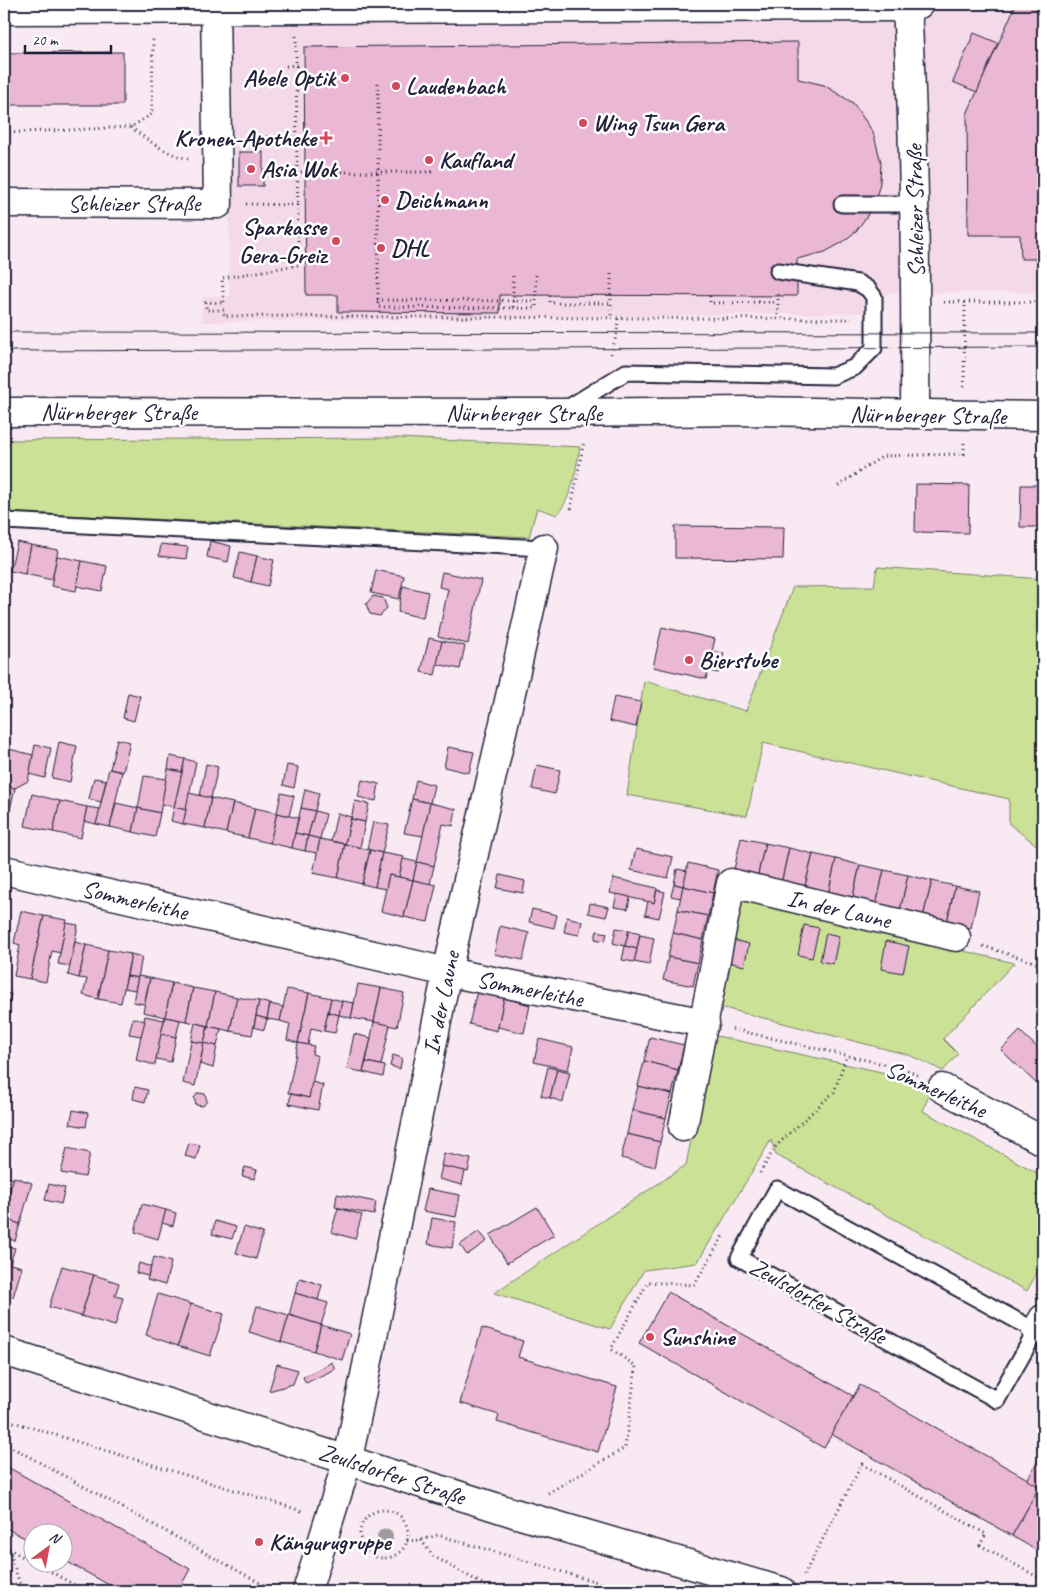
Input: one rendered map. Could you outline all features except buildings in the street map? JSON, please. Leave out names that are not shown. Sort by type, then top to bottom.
[{"type":"street","name":"Schleizer Straße","points":[[4,10],[153,10],[215,6],[296,8],[913,5],[914,204],[917,302],[915,414]]},
{"type":"street","name":"Schleizer Straße","points":[[4,203],[218,204],[215,6]]},
{"type":"street","name":"Nürnberger Straße","points":[[4,412],[558,414],[750,411],[1043,416]]},
{"type":"street","name":"In der Laune","points":[[307,1591],[348,1459],[448,972],[544,548]]},
{"type":"street","name":"Sommerleithe","points":[[4,870],[448,972],[705,1023]]},
{"type":"street","name":"In der Laune","points":[[683,1127],[705,1023],[731,883],[956,937]]},
{"type":"street","name":"Sommerleithe","points":[[942,1088],[1043,1141]]},
{"type":"street","name":"Zeulsdorfer Straße","points":[[4,1351],[514,1513],[790,1587]]},
{"type":"lane","points":[[842,204],[914,204]]},
{"type":"lane","points":[[558,414],[626,372],[832,376],[855,367],[874,348],[874,297],[868,289],[858,284],[778,271]]},
{"type":"lane","points":[[4,521],[544,548]]},
{"type":"lane","name":"Zeulsdorfer Straße","points":[[777,1189],[1040,1325],[997,1400],[739,1258],[777,1189]]},
{"type":"path","points":[[296,8],[298,265],[222,278],[224,302],[206,302],[206,310],[224,310],[224,316],[875,319]]},
{"type":"path","points":[[4,133],[131,127],[152,114],[153,10]]},
{"type":"path","points":[[286,66],[297,65]]},
{"type":"path","points":[[378,83],[378,307],[536,308],[536,273]]},
{"type":"path","points":[[131,127],[145,139],[178,157],[218,164]]},
{"type":"path","points":[[218,137],[297,136]]},
{"type":"path","points":[[298,172],[434,172]]},
{"type":"path","points":[[218,204],[298,205]]},
{"type":"path","points":[[513,274],[513,308]]},
{"type":"path","points":[[611,274],[611,317]]},
{"type":"path","points":[[550,296],[550,303],[611,303]]},
{"type":"path","points":[[710,296],[710,303],[778,302]]},
{"type":"path","points":[[377,300],[536,301]]},
{"type":"path","points":[[917,302],[1043,302]]},
{"type":"path","points":[[956,937],[1043,965]]},
{"type":"path","name":"Sommerleithe","points":[[705,1023],[905,1069],[942,1088]]},
{"type":"path","points":[[757,1179],[776,1146],[834,1092],[846,1055]]},
{"type":"path","points":[[514,1513],[625,1448],[636,1366],[611,1349],[648,1282],[694,1286],[728,1228]]},
{"type":"path","points":[[4,1419],[329,1520],[360,1527]]},
{"type":"path","points":[[4,1443],[275,1591]]},
{"type":"path","points":[[790,1587],[862,1464],[986,1534],[980,1545],[1043,1580]]},
{"type":"path","points":[[391,1510],[403,1519],[407,1526],[407,1541],[397,1554],[381,1558],[373,1555],[362,1544],[360,1527],[369,1514],[376,1511],[391,1510]]},
{"type":"path","points":[[407,1541],[421,1540],[438,1535],[627,1591]]},
{"type":"path","points":[[421,1540],[433,1556],[495,1591]]},
{"type":"path","points":[[4,1546],[22,1556]]},
{"type":"path","points":[[9,1549],[22,1591]]},
{"type":"path","points":[[51,1572],[85,1591]]},
{"type":"path","points":[[607,1585],[610,1591]]},
{"type":"shaded area","points":[[565,4],[1043,4],[1043,292],[888,293],[869,313],[201,322],[202,297],[229,296],[230,13]]},
{"type":"green space","points":[[399,438],[580,447],[573,483],[567,499],[557,515],[537,508],[529,537],[4,512],[4,440]]},
{"type":"green space","points":[[877,567],[1043,579],[1043,850],[1009,824],[1009,799],[763,743],[747,816],[627,795],[644,681],[746,711],[793,587],[874,586]]},
{"type":"green space","points":[[741,898],[1014,963],[943,1039],[958,1054],[943,1071],[909,1055],[720,1007]]},
{"type":"green space","points":[[712,1035],[895,1075],[930,1091],[923,1111],[1043,1176],[1043,1262],[1027,1291],[776,1155],[771,1140],[697,1263],[644,1270],[610,1329],[494,1293],[686,1165]]},
{"type":"tram line","points":[[4,332],[1043,333]]},
{"type":"tram line","points":[[4,351],[1043,347]]},
{"type":"place","name":"Abele Optik","points":[[345,78]]},
{"type":"place","name":"Laudenbach","points":[[396,86]]},
{"type":"place","name":"Wing Tsun Gera","points":[[583,123]]},
{"type":"place","name":"Kronen-Apotheke","points":[[326,138]]},
{"type":"place","name":"Kaufland","points":[[429,160]]},
{"type":"place","name":"Asia Wok","points":[[251,169]]},
{"type":"place","name":"Deichmann","points":[[385,200]]},
{"type":"place","name":"Sparkasse Gera-Greiz","points":[[336,241]]},
{"type":"place","name":"DHL","points":[[381,248]]},
{"type":"place","name":"Bierstube","points":[[689,660]]},
{"type":"place","name":"Sunshine","points":[[650,1337]]},
{"type":"place","name":"Kängurugruppe","points":[[259,1542]]}]
